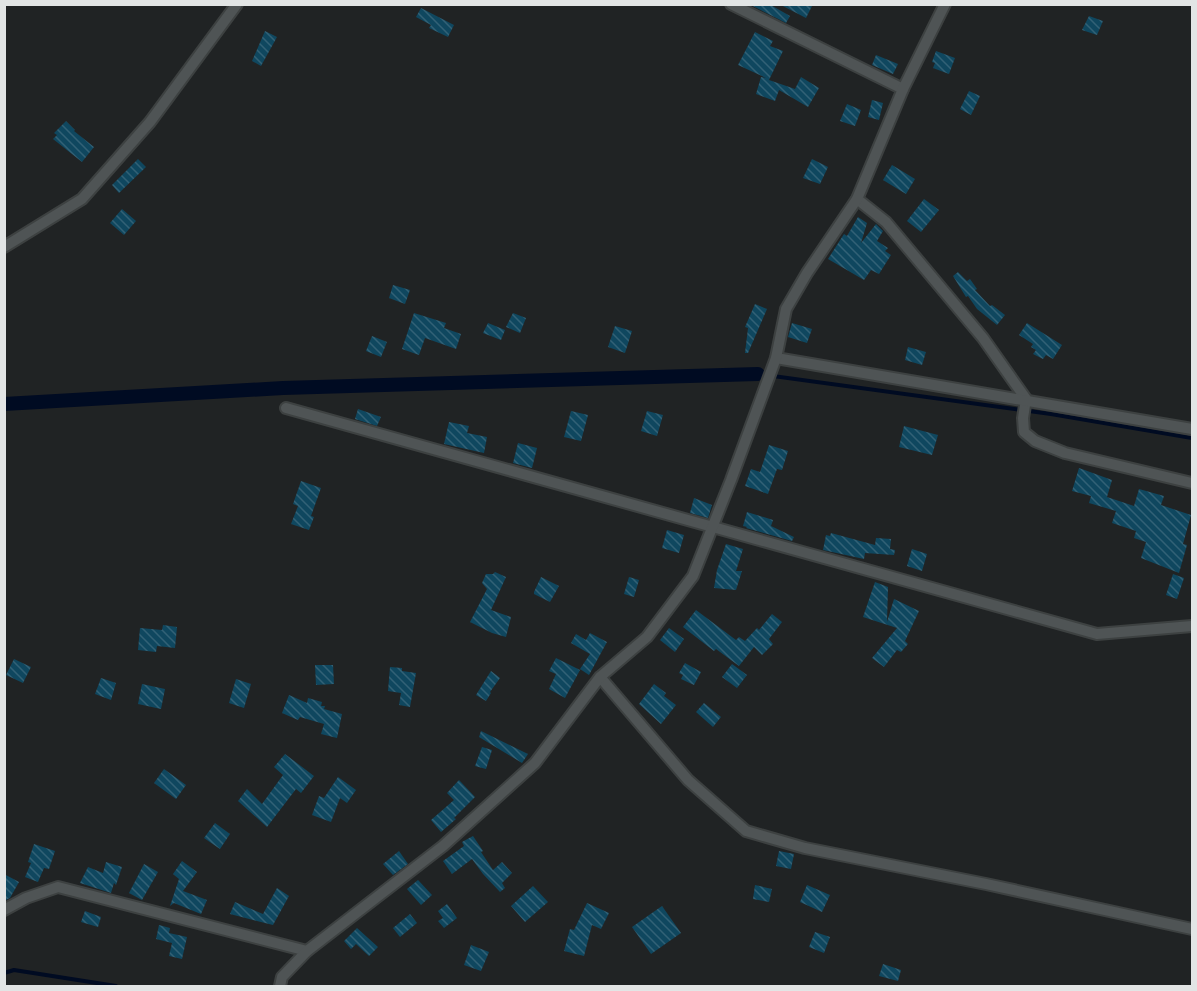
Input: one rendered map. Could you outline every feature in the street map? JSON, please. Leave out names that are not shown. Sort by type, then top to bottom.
[{"type":"street","points":[[4,247],[82,199],[150,122],[237,4]]},
{"type":"street","points":[[731,4],[903,89]]},
{"type":"street","points":[[281,982],[307,951],[443,846],[535,763],[600,677],[647,637],[693,576],[776,358],[786,309],[807,273],[857,199],[903,89],[945,4]]},
{"type":"street","points":[[857,199],[886,222],[983,338],[1025,407],[1024,432],[1035,441],[1065,453],[1192,483]]},
{"type":"street","points":[[776,358],[1025,407],[1192,429]]},
{"type":"street","points":[[286,408],[1097,634],[1192,627]]},
{"type":"street","points":[[600,677],[688,780],[746,831],[805,848],[986,884],[1192,929]]},
{"type":"street","points":[[4,910],[26,898],[58,887],[307,951]]},
{"type":"building","points":[[749,4],[769,4],[790,16],[786,23]]},
{"type":"building","points":[[779,4],[813,4],[806,18]]},
{"type":"building","points":[[421,8],[454,25],[448,37],[429,28],[431,25],[416,17]]},
{"type":"building","points":[[1089,16],[1103,21],[1097,35],[1082,30]]},
{"type":"building","points":[[265,31],[277,37],[261,66],[252,61]]},
{"type":"building","points":[[755,32],[773,41],[770,46],[783,51],[769,80],[795,89],[801,77],[819,88],[808,107],[779,90],[775,101],[756,94],[761,77],[766,78],[738,65]]},
{"type":"building","points":[[936,51],[955,58],[949,74],[933,68],[935,63],[932,62]]},
{"type":"building","points":[[876,55],[898,64],[893,74],[872,65]]},
{"type":"building","points":[[969,91],[980,96],[971,115],[960,109]]},
{"type":"building","points":[[872,100],[883,103],[879,120],[868,117]]},
{"type":"building","points":[[847,104],[861,110],[855,126],[840,121]]},
{"type":"building","points":[[66,121],[74,131],[94,147],[82,162],[53,139],[57,135],[54,133]]},
{"type":"building","points":[[138,159],[146,167],[119,193],[112,185]]},
{"type":"building","points":[[812,159],[828,167],[820,184],[803,178]]},
{"type":"building","points":[[892,165],[915,179],[906,194],[883,180]]},
{"type":"building","points":[[924,199],[939,210],[921,232],[907,221]]},
{"type":"building","points":[[122,209],[136,221],[124,235],[110,223]]},
{"type":"building","points":[[858,217],[867,223],[861,243],[876,224],[883,231],[877,241],[888,248],[885,251],[891,255],[879,274],[871,270],[864,280],[828,259],[844,234],[847,236]]},
{"type":"building","points":[[958,272],[967,281],[970,279],[977,289],[975,290],[990,306],[992,305],[1005,315],[997,325],[977,309],[968,296],[966,297],[953,276]]},
{"type":"building","points":[[393,285],[410,290],[405,304],[389,298]]},
{"type":"building","points":[[755,304],[767,309],[748,353],[745,353],[748,328],[745,327]]},
{"type":"building","points":[[414,313],[446,323],[444,328],[461,334],[456,349],[425,338],[419,355],[402,349]]},
{"type":"building","points":[[513,313],[526,318],[520,333],[506,327]]},
{"type":"building","points":[[488,323],[505,330],[501,340],[483,333]]},
{"type":"building","points":[[792,323],[812,329],[807,343],[788,337]]},
{"type":"building","points":[[1027,323],[1062,345],[1053,359],[1046,355],[1043,359],[1033,354],[1036,350],[1031,347],[1033,344],[1019,335]]},
{"type":"building","points":[[615,326],[632,331],[625,353],[608,347]]},
{"type":"building","points":[[372,336],[387,342],[381,357],[366,351]]},
{"type":"building","points":[[908,347],[926,352],[922,365],[905,360]]},
{"type":"building","points":[[358,409],[381,417],[377,426],[355,419]]},
{"type":"building","points":[[571,411],[588,415],[581,441],[564,437]]},
{"type":"building","points":[[647,411],[663,415],[657,436],[641,431]]},
{"type":"building","points":[[449,422],[469,426],[467,433],[487,437],[484,453],[444,444]]},
{"type":"building","points":[[904,426],[938,435],[932,455],[899,447]]},
{"type":"building","points":[[518,443],[537,448],[532,468],[513,463]]},
{"type":"building","points":[[769,445],[788,451],[782,470],[777,469],[768,494],[745,486],[751,469],[760,472]]},
{"type":"building","points":[[1079,468],[1112,480],[1107,497],[1134,506],[1139,489],[1164,496],[1161,505],[1191,515],[1183,544],[1187,545],[1179,573],[1141,558],[1146,542],[1134,538],[1136,531],[1112,523],[1116,511],[1089,503],[1091,496],[1072,491]]},
{"type":"building","points":[[301,481],[321,488],[311,516],[314,517],[309,530],[291,524],[298,506],[293,504]]},
{"type":"building","points":[[694,498],[712,505],[708,518],[690,513]]},
{"type":"building","points":[[747,512],[773,520],[771,526],[794,537],[792,541],[746,528],[743,526]]},
{"type":"building","points":[[667,530],[684,535],[679,553],[662,548]]},
{"type":"building","points":[[831,533],[875,545],[876,538],[891,539],[890,549],[895,550],[894,555],[865,553],[864,559],[823,550],[826,535],[830,536]]},
{"type":"building","points":[[726,544],[743,549],[736,571],[742,571],[736,590],[714,588],[717,570]]},
{"type":"building","points":[[912,549],[927,554],[922,571],[907,566]]},
{"type":"building","points":[[495,572],[506,577],[491,610],[511,617],[506,637],[470,622],[487,589],[482,583],[486,574]]},
{"type":"building","points":[[1173,574],[1184,578],[1177,599],[1166,595]]},
{"type":"building","points":[[541,577],[559,586],[550,602],[534,594]]},
{"type":"building","points":[[629,577],[639,580],[634,597],[624,594]]},
{"type":"building","points":[[875,582],[888,587],[887,622],[894,599],[919,611],[905,641],[908,644],[901,652],[897,650],[884,667],[872,658],[897,628],[863,617]]},
{"type":"building","points":[[696,610],[736,640],[739,637],[745,641],[757,628],[759,630],[772,614],[782,622],[769,639],[773,644],[762,655],[754,647],[739,666],[716,649],[714,651],[683,627]]},
{"type":"building","points":[[163,625],[177,627],[175,648],[157,646],[156,652],[138,650],[140,628],[162,630]]},
{"type":"building","points":[[669,628],[684,639],[675,652],[660,640]]},
{"type":"building","points":[[590,633],[607,642],[589,675],[580,669],[590,654],[571,643],[576,634],[586,640]]},
{"type":"building","points":[[556,658],[580,670],[565,698],[549,689],[556,674],[549,671]]},
{"type":"building","points":[[14,659],[31,667],[23,683],[6,675]]},
{"type":"building","points":[[685,663],[701,672],[694,685],[681,679],[683,675],[679,673]]},
{"type":"building","points":[[732,664],[747,675],[737,688],[722,677]]},
{"type":"building","points":[[315,665],[333,665],[334,684],[316,685]]},
{"type":"building","points":[[390,667],[416,673],[410,707],[399,705],[401,693],[388,691]]},
{"type":"building","points":[[491,671],[500,678],[486,701],[476,695]]},
{"type":"building","points":[[101,678],[116,683],[111,700],[95,694]]},
{"type":"building","points":[[236,679],[251,684],[244,708],[229,703]]},
{"type":"building","points":[[142,684],[165,689],[161,709],[138,704]]},
{"type":"building","points":[[654,684],[676,705],[661,724],[639,704]]},
{"type":"building","points":[[289,695],[307,703],[308,698],[322,702],[321,706],[325,706],[324,709],[342,714],[337,738],[321,734],[324,724],[300,717],[298,720],[282,713]]},
{"type":"building","points":[[704,703],[721,717],[713,727],[696,712]]},
{"type":"building","points":[[481,731],[528,754],[522,763],[479,737]]},
{"type":"building","points":[[482,747],[492,750],[486,769],[475,766]]},
{"type":"building","points":[[285,754],[314,776],[301,793],[296,789],[267,827],[238,801],[247,789],[262,804],[283,775],[274,767]]},
{"type":"building","points":[[164,769],[186,785],[176,799],[154,783]]},
{"type":"building","points":[[338,777],[356,790],[347,803],[340,798],[331,822],[312,815],[319,796],[324,798]]},
{"type":"building","points":[[459,780],[475,797],[441,832],[431,820],[454,800],[447,793]]},
{"type":"building","points":[[215,823],[230,834],[220,849],[204,838]]},
{"type":"building","points":[[473,836],[493,870],[502,862],[512,873],[502,883],[505,888],[500,892],[472,859],[452,874],[443,861],[464,846],[462,842]]},
{"type":"building","points":[[34,844],[55,851],[49,869],[44,868],[38,882],[25,877],[31,863],[28,862]]},
{"type":"building","points":[[399,851],[408,864],[393,875],[383,864]]},
{"type":"building","points":[[779,851],[794,854],[791,869],[776,866]]},
{"type":"building","points":[[182,861],[197,872],[183,891],[207,900],[201,914],[174,903],[170,906],[179,879],[173,874]]},
{"type":"building","points":[[106,862],[122,867],[111,893],[80,883],[88,867],[103,873]]},
{"type":"building","points":[[144,864],[158,872],[142,900],[129,893]]},
{"type":"building","points":[[4,874],[19,882],[10,898],[4,901]]},
{"type":"building","points":[[418,880],[432,895],[421,905],[407,889]]},
{"type":"building","points":[[755,885],[772,889],[769,902],[753,899]]},
{"type":"building","points":[[807,885],[830,895],[822,912],[800,902]]},
{"type":"building","points":[[533,886],[548,902],[525,922],[511,906]]},
{"type":"building","points":[[277,888],[289,896],[273,925],[230,914],[235,902],[263,914]]},
{"type":"building","points":[[587,903],[609,913],[601,929],[592,925],[584,956],[564,951],[570,929],[574,930]]},
{"type":"building","points":[[447,904],[457,918],[444,928],[438,921],[443,918],[438,911]]},
{"type":"building","points":[[662,906],[681,933],[651,954],[632,927]]},
{"type":"building","points":[[85,911],[101,917],[98,927],[81,922]]},
{"type":"building","points":[[410,914],[417,923],[400,937],[393,928]]},
{"type":"building","points":[[159,925],[170,928],[169,933],[187,937],[182,959],[169,956],[172,943],[156,939]]},
{"type":"building","points":[[357,928],[378,947],[369,956],[356,944],[351,949],[344,941]]},
{"type":"building","points":[[815,932],[830,937],[824,953],[809,947]]},
{"type":"building","points":[[471,945],[489,952],[481,971],[464,965]]},
{"type":"building","points":[[883,964],[901,970],[898,981],[879,976]]},
{"type":"waterway","points":[[758,374],[1051,414],[1192,438]]},
{"type":"waterway","points":[[4,404],[283,388],[758,374]]},
{"type":"waterway","points":[[4,973],[14,970],[116,986]]}]
